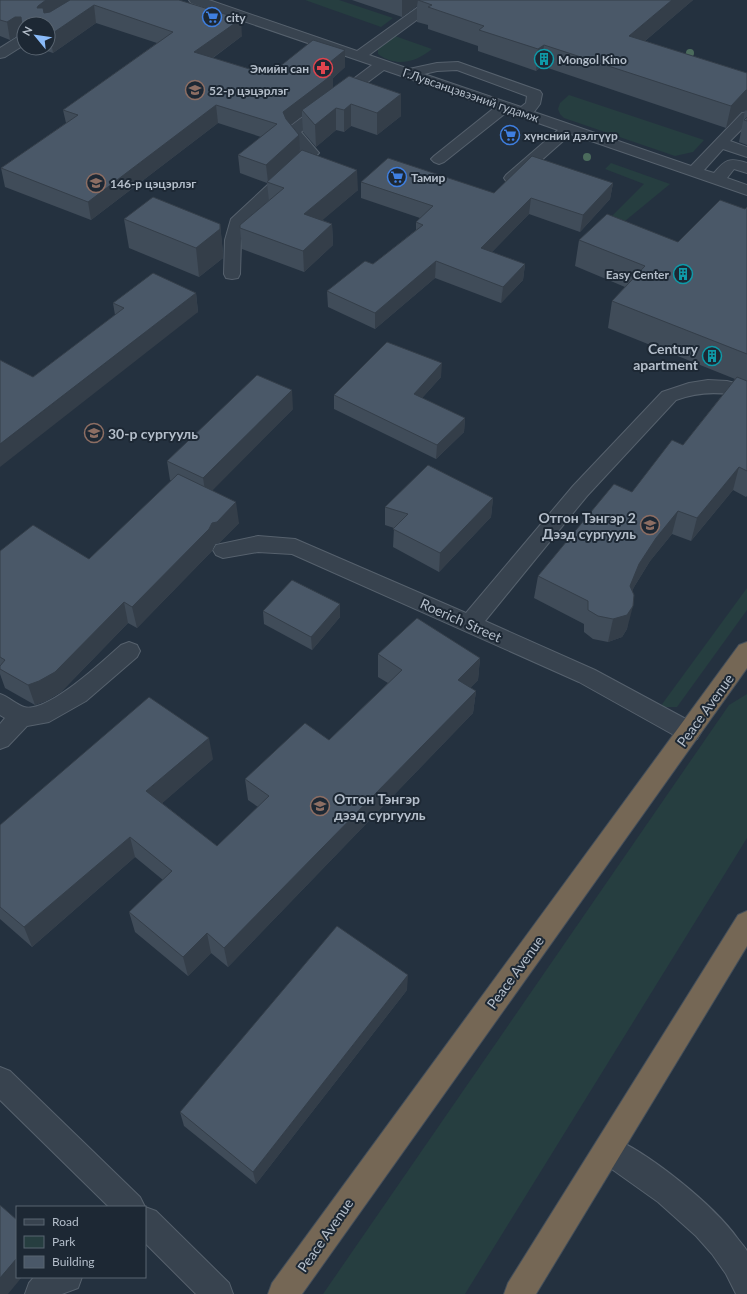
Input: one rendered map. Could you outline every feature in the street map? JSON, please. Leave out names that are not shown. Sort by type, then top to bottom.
[{"type":"highway","name":"Peace Avenue","points":[[284,1294],[364,1180],[747,652]]},
{"type":"highway","points":[[706,707],[747,680]]},
{"type":"highway","points":[[519,1294],[609,1150],[747,923]]},
{"type":"street","name":"Г.Лувсанцэвээний гудамж","points":[[196,0],[234,7],[359,56],[747,190]]},
{"type":"street","points":[[359,56],[436,0]]},
{"type":"street","points":[[0,54],[16,44]]},
{"type":"street","points":[[232,274],[232,240],[239,220],[311,153],[293,133],[293,131],[383,64]]},
{"type":"street","points":[[409,73],[437,67],[458,66],[535,94],[533,104],[524,113]]},
{"type":"street","points":[[439,159],[505,106]]},
{"type":"street","points":[[694,172],[747,116]]},
{"type":"street","points":[[498,190],[568,128]]},
{"type":"street","points":[[720,143],[747,152]]},
{"type":"street","points":[[717,180],[729,165],[735,164],[747,168]]},
{"type":"street","points":[[470,624],[580,491],[669,396],[684,389],[706,385],[733,388],[747,392]]},
{"type":"street","name":"Roerich Street","points":[[223,550],[258,544],[295,547],[587,676],[631,699],[688,732]]},
{"type":"street","points":[[0,703],[21,717],[41,715],[78,695],[129,652]]},
{"type":"street","points":[[0,739],[21,717]]},
{"type":"street","points":[[0,1081],[129,1206]]},
{"type":"street","points":[[609,1150],[640,1170],[685,1204],[728,1249],[742,1270],[747,1283]]},
{"type":"street","points":[[150,1234],[218,1294]]},
{"type":"street","points":[[40,1294],[48,1284],[64,1278]]},
{"type":"green space","points":[[305,0],[339,0],[393,18],[381,27]]},
{"type":"green space","points":[[395,36],[432,49],[426,54],[406,62],[392,61],[378,54],[378,49]]},
{"type":"green space","points":[[569,95],[704,140],[693,152],[675,156],[564,118],[558,109],[560,103]]},
{"type":"green space","points":[[611,163],[670,184],[625,221],[612,216],[644,184],[605,169]]},
{"type":"green space","points":[[747,588],[747,610],[677,707],[660,707]]},
{"type":"green space","points":[[747,694],[747,838],[465,1294],[323,1294],[729,705]]},
{"type":"building","points":[[0,0],[46,0],[37,8],[43,8],[44,13],[50,12],[70,0],[179,0],[241,19],[194,52],[269,75],[313,40],[345,50],[319,71],[332,75],[283,112],[286,119],[299,135],[266,165],[238,155],[277,124],[216,105],[88,202],[1,168],[78,115],[63,110],[173,32],[94,5],[56,31],[56,16],[16,16],[7,22],[0,20]]},
{"type":"building","points":[[418,0],[672,0],[629,36],[747,73],[747,90],[731,106],[544,45],[538,49],[479,30],[484,26],[428,7],[432,5]]},
{"type":"building","points":[[349,76],[401,94],[377,113],[351,104],[344,110],[336,108],[315,125],[302,110]]},
{"type":"building","points":[[302,150],[357,170],[304,214],[332,224],[303,251],[240,228],[240,225],[284,188],[267,182]]},
{"type":"building","points":[[532,156],[613,183],[583,215],[531,198],[481,248],[525,264],[503,287],[436,261],[375,313],[327,291],[365,261],[373,264],[423,225],[416,222],[433,206],[361,182],[388,158],[494,193]]},
{"type":"building","points":[[153,197],[220,224],[220,229],[196,248],[124,219]]},
{"type":"building","points":[[720,200],[745,209],[747,207],[747,354],[612,301],[645,266],[579,240],[607,214],[678,242]]},
{"type":"building","points":[[153,273],[196,293],[0,444],[0,360],[33,377],[124,308],[113,303]]},
{"type":"building","points":[[387,342],[442,363],[414,394],[465,418],[437,445],[334,395]]},
{"type":"building","points":[[257,375],[292,390],[203,478],[167,461]]},
{"type":"building","name":"Отгон Тэнгэр 2 Дээд сургууль","points":[[737,377],[747,381],[747,471],[739,467],[697,518],[678,511],[656,538],[639,564],[630,586],[634,595],[633,606],[627,615],[613,619],[598,616],[588,610],[588,601],[538,576],[614,484],[632,492],[672,440],[683,445]]},
{"type":"building","points":[[428,465],[493,498],[440,553],[393,529],[408,514],[385,507]]},
{"type":"building","points":[[178,474],[236,502],[217,522],[212,523],[209,529],[132,607],[124,602],[55,672],[28,685],[0,669],[0,666],[5,660],[0,657],[0,551],[33,525],[89,559]]},
{"type":"building","points":[[292,580],[340,604],[311,637],[263,611]]},
{"type":"building","name":"Отгон Тэнгэр дээд сургууль","points":[[417,618],[480,658],[458,680],[476,691],[224,948],[207,933],[183,957],[129,912],[172,871],[130,837],[24,927],[0,907],[0,825],[149,697],[209,738],[146,791],[217,846],[269,796],[245,779],[305,723],[329,740],[402,670],[378,654]]},
{"type":"building","points":[[337,926],[408,975],[253,1172],[180,1112]]},
{"type":"building","points":[[0,1205],[16,1219],[16,1259],[0,1278]]},
{"type":"place","name":"city","points":[[212,17]]},
{"type":"place","name":"Mongol Kino","points":[[544,59]]},
{"type":"place","name":"Эмийн сан","points":[[323,68]]},
{"type":"place","name":"52-р цэцэрлэг","points":[[195,90]]},
{"type":"place","name":"хүнсний дэлгүүр","points":[[510,135]]},
{"type":"place","name":"Тамир","points":[[397,177]]},
{"type":"place","name":"146-р цэцэрлэг","points":[[96,183]]},
{"type":"place","name":"Easy Center","points":[[683,274]]},
{"type":"place","name":"Century apartment","points":[[712,356]]},
{"type":"place","name":"30-р сургууль","points":[[94,433]]},
{"type":"place","name":"Отгон Тэнгэр 2 Дээд сургууль","points":[[650,525]]},
{"type":"place","name":"Отгон Тэнгэр дээд сургууль","points":[[320,806]]}]
